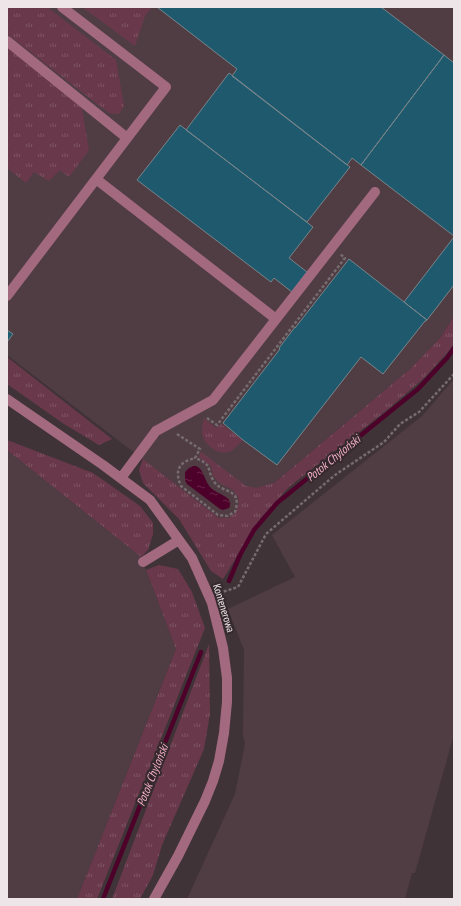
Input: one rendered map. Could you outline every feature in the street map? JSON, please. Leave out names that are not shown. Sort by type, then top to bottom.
[{"type":"street","points":[[7,296],[166,87],[62,7]]},
{"type":"street","points":[[7,41],[127,138]]},
{"type":"street","points":[[96,179],[276,319]]},
{"type":"street","points":[[121,478],[156,431],[213,400],[375,192]]},
{"type":"street","name":"Kontenerowa","points":[[7,399],[121,478],[150,500],[192,558],[212,603],[223,648],[227,678],[227,702],[219,761],[214,782],[178,856],[154,899]]},
{"type":"street","points":[[143,562],[179,540]]},
{"type":"path","points":[[196,409],[217,425],[345,258],[332,248]]},
{"type":"path","points":[[208,596],[238,587],[266,534],[335,475],[384,442],[400,424],[419,412],[454,374]]},
{"type":"path","points":[[165,425],[200,449],[195,458],[186,460],[181,464],[178,470],[178,478],[181,486],[218,516],[227,516],[234,512],[237,505],[236,497],[231,491],[218,486],[213,480],[208,465],[195,458]]},
{"type":"shaded area","points":[[7,7],[454,7],[454,316],[440,338],[410,369],[226,523],[7,355]]},
{"type":"shaded area","points":[[454,379],[454,734],[415,873],[412,873],[405,899],[187,899],[235,794],[245,744],[243,735],[244,650],[228,609],[295,577],[272,535],[422,416]]},
{"type":"shaded area","points":[[7,450],[141,557],[176,649],[77,899],[7,899]]},
{"type":"green space","points":[[7,7],[47,7],[116,60],[124,106],[119,114],[109,113],[7,34]]},
{"type":"green space","points":[[82,7],[152,7],[145,16],[135,46]]},
{"type":"green space","points":[[7,47],[81,103],[89,150],[69,177],[60,170],[49,181],[34,172],[26,183],[7,168]]},
{"type":"green space","points":[[454,316],[454,344],[448,352],[423,379],[387,410],[289,487],[260,519],[223,579],[211,571],[179,519],[143,483],[139,470],[143,459],[219,518],[229,518],[236,512],[239,502],[238,497],[233,490],[218,482],[213,476],[211,466],[199,457],[201,452],[246,486],[256,488],[274,483],[410,369],[440,338]]},
{"type":"green space","points":[[7,357],[112,439],[99,445],[64,424],[7,384]]},
{"type":"green space","points":[[204,418],[216,428],[221,424],[243,440],[231,451],[217,451],[208,445],[203,436],[202,429]]},
{"type":"green space","points":[[7,440],[93,473],[140,506],[153,523],[153,534],[148,550],[141,557],[7,450]]},
{"type":"green space","points":[[159,565],[178,569],[192,592],[205,628],[97,899],[77,899],[176,649],[146,570]]},
{"type":"green space","points":[[209,644],[210,714],[204,749],[162,845],[153,875],[140,899],[112,899]]},
{"type":"water","points":[[193,466],[196,466],[201,470],[207,483],[212,489],[230,501],[229,508],[223,510],[220,509],[187,484],[185,480],[185,472]]},
{"type":"building","points":[[157,7],[381,7],[444,55],[361,165],[352,158],[347,165],[232,76],[237,69]]},
{"type":"building","points":[[444,55],[454,63],[454,236],[361,165]]},
{"type":"building","points":[[229,73],[350,167],[307,222],[186,130]]},
{"type":"building","points":[[180,125],[313,227],[289,258],[307,272],[292,292],[274,278],[271,282],[137,180]]},
{"type":"building","points":[[454,237],[454,285],[427,320],[404,302]]},
{"type":"building","points":[[349,259],[427,320],[383,374],[361,357],[277,465],[223,423],[295,327]]},
{"type":"building","points":[[7,330],[13,334],[7,342]]},
{"type":"waterway","name":"Potok Chyloński","points":[[229,581],[240,555],[254,530],[277,503],[418,389],[447,358],[454,348]]},
{"type":"waterway","name":"Potok Chyloński","points":[[103,899],[201,652]]}]
